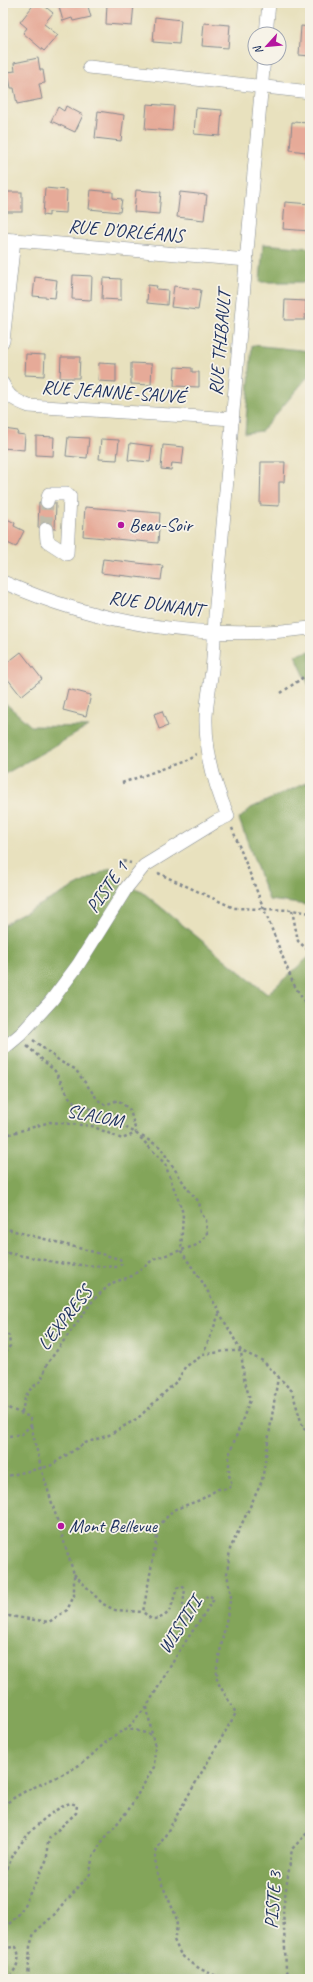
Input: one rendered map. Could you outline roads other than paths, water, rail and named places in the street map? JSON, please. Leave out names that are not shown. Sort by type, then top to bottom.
[{"type":"street","points":[[267,26],[269,3]]},
{"type":"street","name":"RUE THIBAULT","points":[[144,866],[217,821],[228,816],[216,786],[208,748],[206,715],[212,669],[214,631],[263,66]]},
{"type":"street","points":[[89,67],[310,92]]},
{"type":"street","points":[[3,341],[9,240]]},
{"type":"street","name":"RUE D'ORLÉANS","points":[[9,240],[247,260]]},
{"type":"street","name":"RUE JEANNE-SAUVÉ","points":[[3,384],[6,391],[14,400],[29,406],[233,419]]},
{"type":"street","points":[[46,529],[47,542],[67,554],[70,497],[67,494],[49,494],[47,502]]},
{"type":"street","name":"RUE DUNANT","points":[[3,582],[56,603],[101,616],[147,625],[214,631],[272,631],[310,628]]},
{"type":"street","name":"PISTE 1","points":[[3,1049],[21,1034],[51,1001],[78,965],[127,887],[144,866]]},
{"type":"tunnel","points":[[46,529],[47,502]]},
{"type":"place","name":"Beau-Soir","points":[[121,525]]},
{"type":"place","name":"Mont Bellevue","points":[[61,1526]]}]
